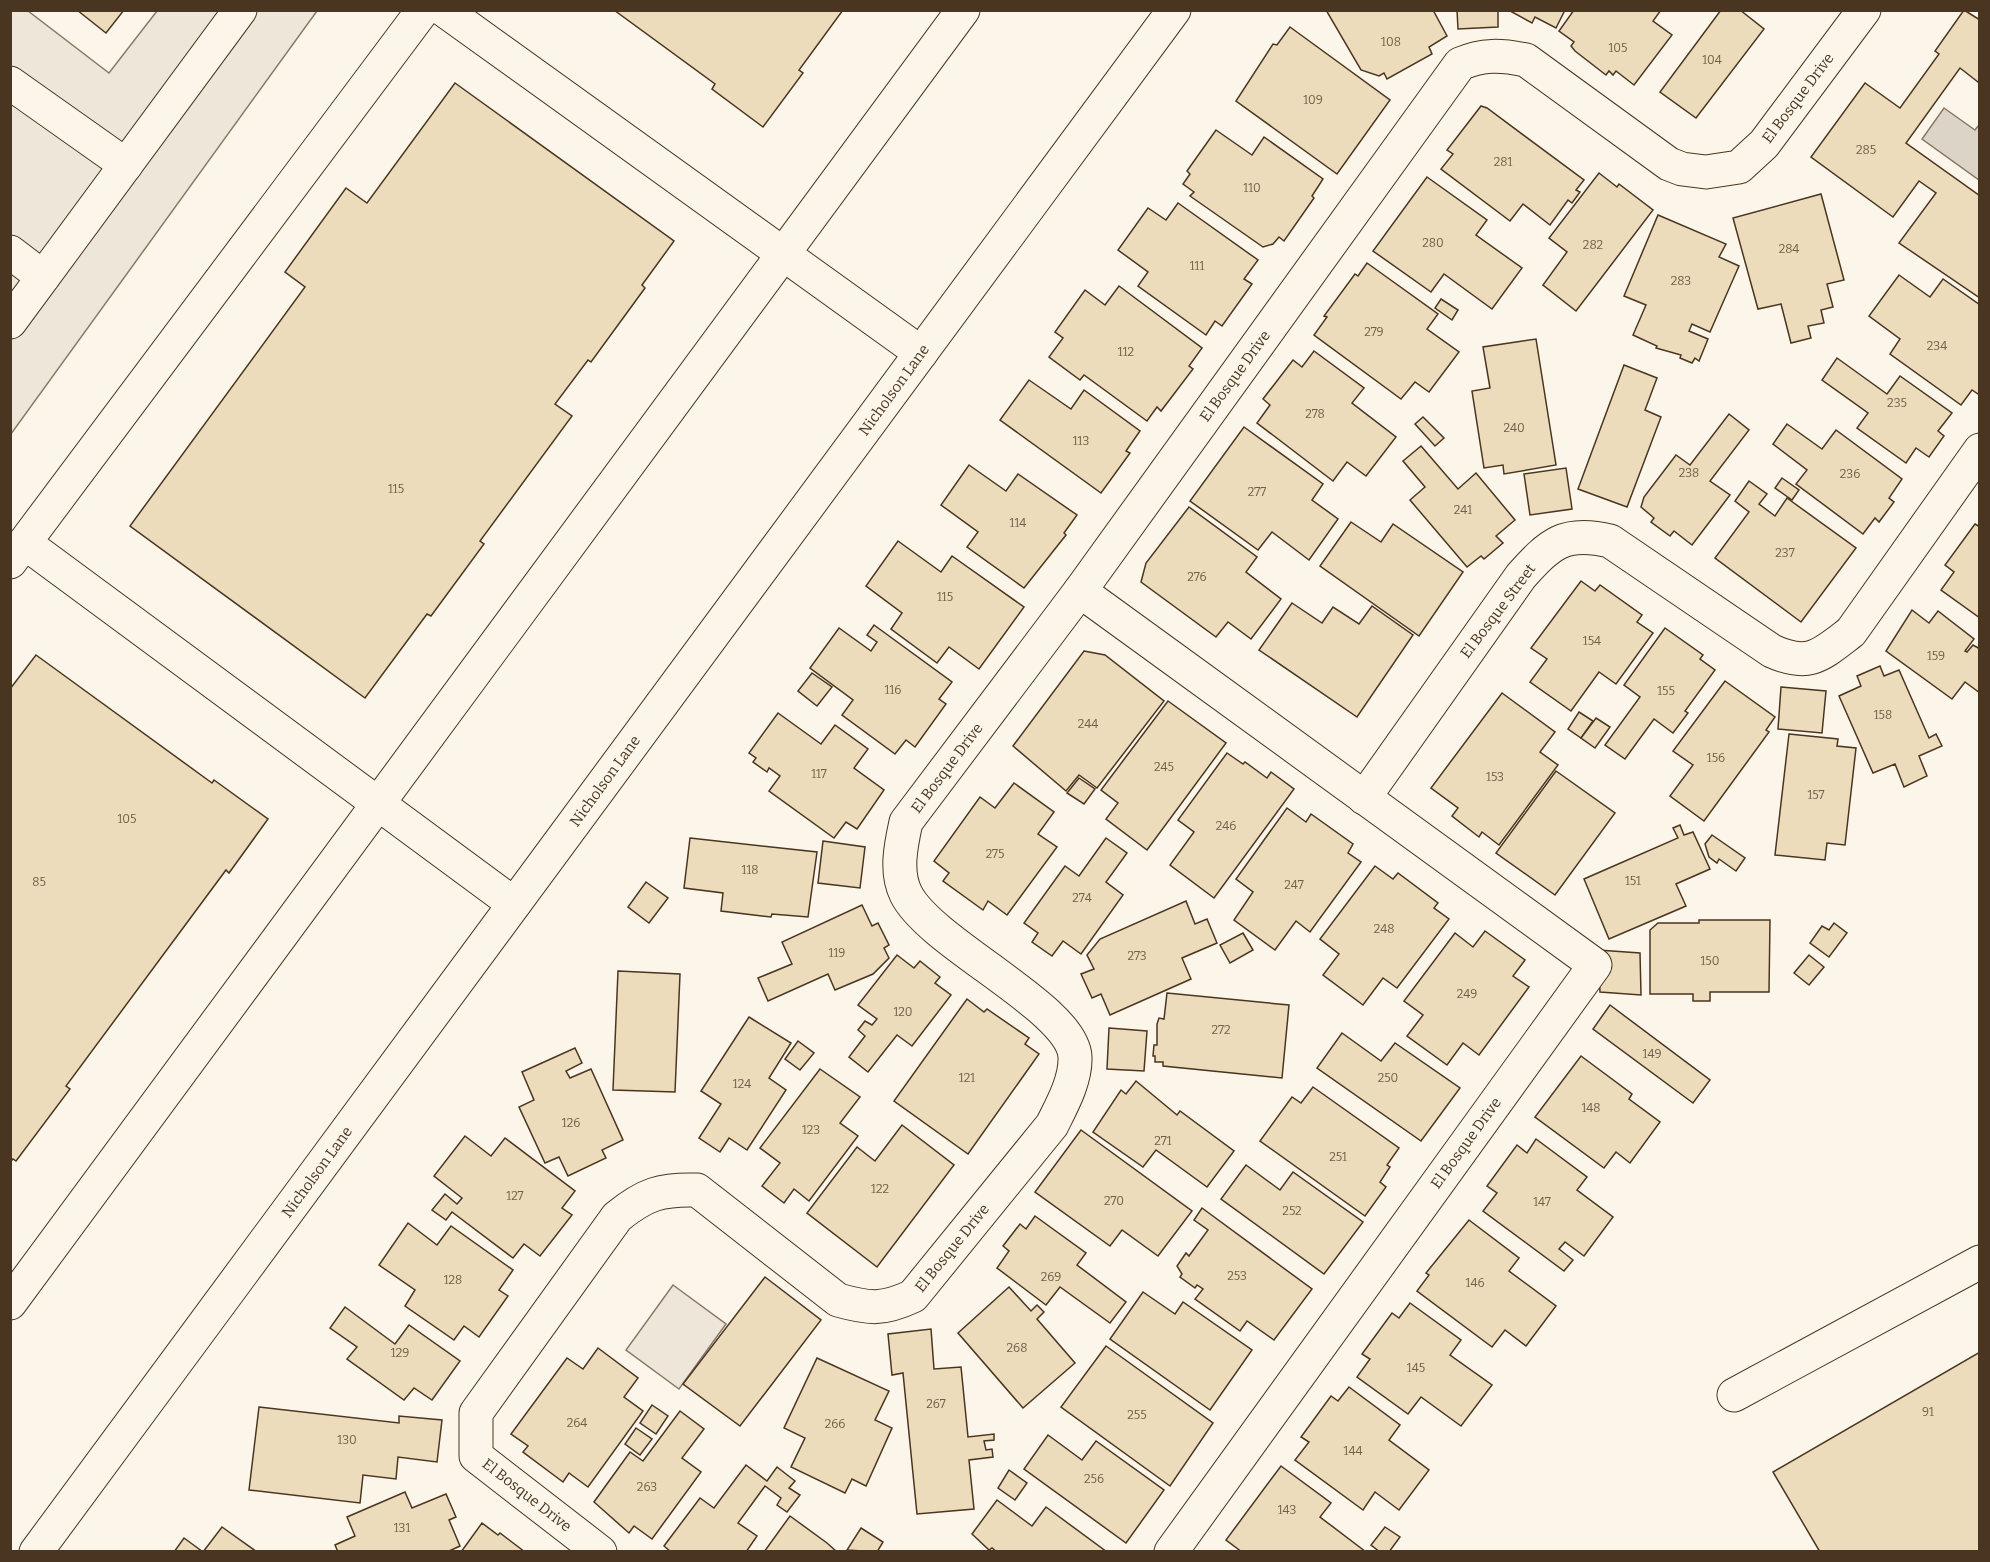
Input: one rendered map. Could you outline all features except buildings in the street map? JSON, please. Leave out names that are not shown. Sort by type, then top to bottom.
[{"type":"street","points":[[10,322],[240,10]]},
{"type":"street","points":[[423,10],[18,552],[378,804],[514,904]]},
{"type":"street","points":[[444,10],[921,353]]},
{"type":"street","points":[[10,1303],[963,10]]},
{"type":"street","name":"Nicholson Lane","points":[[36,1551],[1174,10]]},
{"type":"street","name":"El Bosque Drive","points":[[600,1551],[476,1456],[476,1413],[617,1217],[638,1200],[668,1189],[697,1190],[838,1300],[867,1309],[892,1305],[913,1296],[1052,1125],[1067,1097],[1075,1056],[1061,1025],[931,923],[906,895],[900,850],[906,822],[1080,591],[1460,64],[1475,57],[1501,54],[1526,60],[1669,164],[1706,172],[1739,167],[1764,144],[1864,10]]},
{"type":"street","points":[[10,83],[126,165]]},
{"type":"street","points":[[10,252],[44,277]]},
{"type":"street","name":"El Bosque Street","points":[[1364,798],[1521,576],[1548,547],[1567,538],[1590,536],[1610,541],[1772,651],[1785,658],[1805,661],[1829,648],[1851,632],[1980,450]]},
{"type":"street","points":[[1080,591],[1364,798]]},
{"type":"street","name":"El Bosque Drive","points":[[1171,1551],[1595,965],[1364,798]]},
{"type":"street","points":[[1734,1395],[1980,1262]]},
{"type":"shaded area","points":[[11,11],[28,11],[109,73],[157,11],[317,11],[11,434]]},
{"type":"shaded area","points":[[1944,108],[1975,130],[1979,125],[1979,180],[1922,139]]},
{"type":"shaded area","points":[[673,1285],[726,1324],[679,1389],[626,1350]]}]
